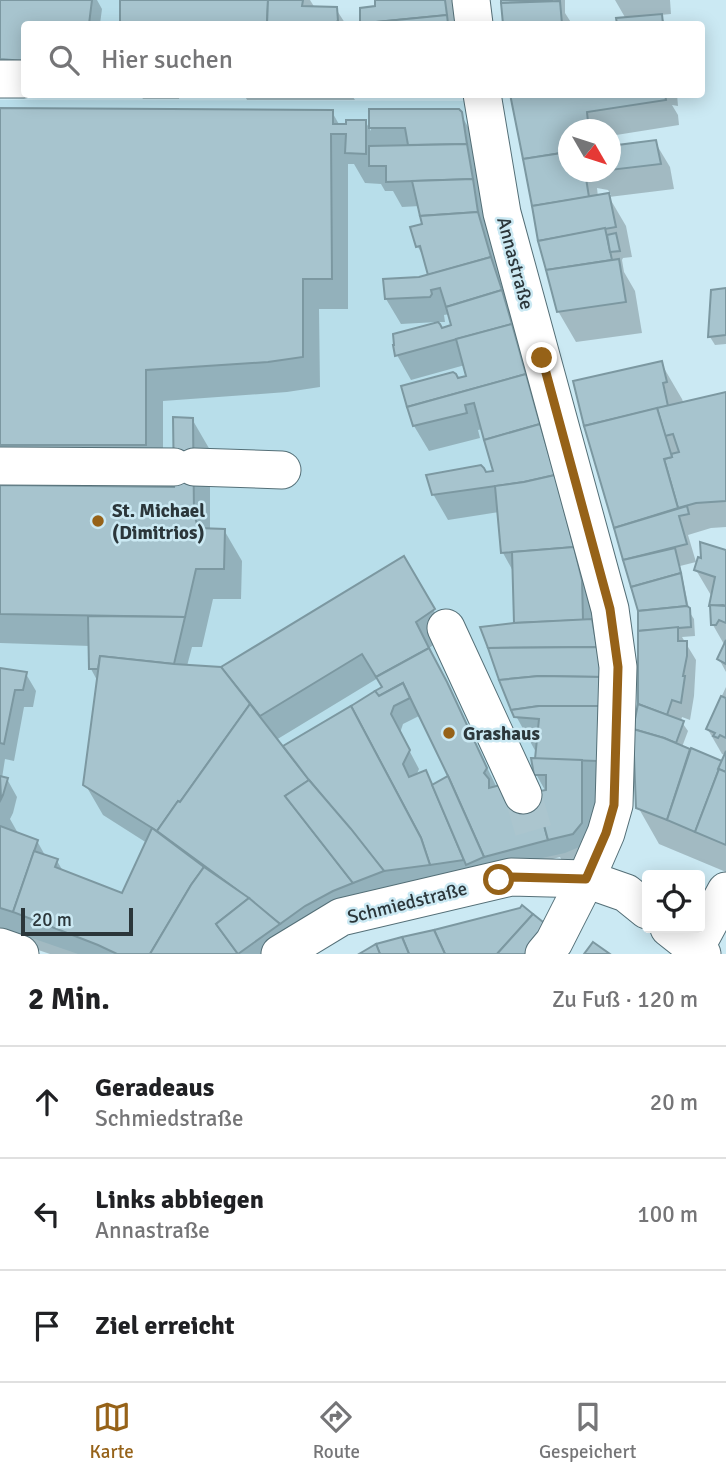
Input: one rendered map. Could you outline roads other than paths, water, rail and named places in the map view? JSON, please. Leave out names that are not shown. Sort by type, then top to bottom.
[{"type":"street","points":[[0,79],[21,79]]},
{"type":"street","name":"Annastraße","points":[[483,98],[502,213],[610,609],[618,667],[614,805],[606,833],[586,879],[554,942],[544,954]]},
{"type":"street","points":[[0,466],[282,470]]},
{"type":"street","points":[[446,628],[523,795]]},
{"type":"street","name":"Schmiedstraße","points":[[280,954],[341,917],[511,877],[586,879],[626,893],[642,906]]},
{"type":"street","points":[[690,946],[726,891]]},
{"type":"street","points":[[0,947],[20,954]]},
{"type":"tunnel","points":[[523,795],[537,843]]},
{"type":"place","name":"St. Michael (Dimitrios)","points":[[98,521]]},
{"type":"place","name":"Grashaus","points":[[449,733]]}]
